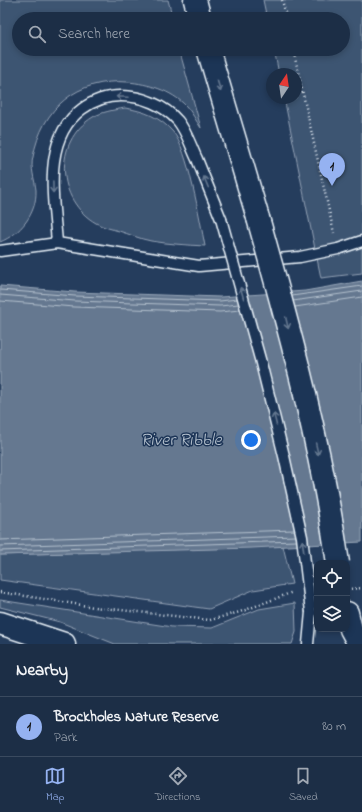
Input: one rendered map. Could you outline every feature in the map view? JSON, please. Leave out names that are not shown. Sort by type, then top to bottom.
[{"type":"highway","points":[[195,0],[198,12]]},
{"type":"highway","points":[[210,56],[285,313],[328,499],[338,560]]},
{"type":"highway","points":[[0,623],[64,644]]},
{"type":"highway","points":[[350,625],[360,644]]},
{"type":"lane","points":[[57,243],[53,185],[59,139],[68,123],[76,113],[97,100],[111,96],[140,99],[156,104],[167,111],[178,122],[188,138],[221,218],[260,358],[302,537],[311,612],[308,644]]},
{"type":"lane","points":[[0,251],[57,243],[199,266],[300,257],[338,249],[362,241]]},
{"type":"path","points":[[282,0],[285,12]]},
{"type":"path","points":[[295,56],[338,249]]},
{"type":"path","points":[[350,589],[362,588]]},
{"type":"path","points":[[0,592],[94,607],[210,620],[240,612],[297,590]]},
{"type":"shaded area","points":[[0,0],[168,0],[171,12],[12,12],[12,56],[181,56],[201,128],[190,111],[180,100],[151,86],[128,82],[110,82],[93,85],[78,91],[65,100],[44,124],[32,161],[32,170],[36,190],[34,207],[26,222],[14,234],[0,242]]},
{"type":"shaded area","points":[[263,0],[362,0],[362,273],[321,278],[285,104],[302,104],[302,68],[278,68],[275,56],[350,56],[350,12],[266,12]]},
{"type":"shaded area","points":[[125,108],[145,113],[163,122],[173,132],[184,153],[197,203],[205,246],[151,241],[104,227],[83,213],[73,201],[67,186],[64,171],[66,156],[71,141],[80,128],[93,117],[104,112]]},
{"type":"shaded area","points":[[283,546],[292,584],[253,590],[209,609],[0,580],[0,555]]},
{"type":"shaded area","points":[[0,600],[172,627],[212,628],[259,609],[295,603],[296,632],[292,644],[115,644],[60,622],[0,607]]},
{"type":"water","name":"River Ribble","points":[[362,281],[362,542],[252,548],[0,555],[0,286],[75,292],[220,297],[305,291]]},
{"type":"place","name":"Brockholes Nature Reserve","points":[[332,186]]}]
